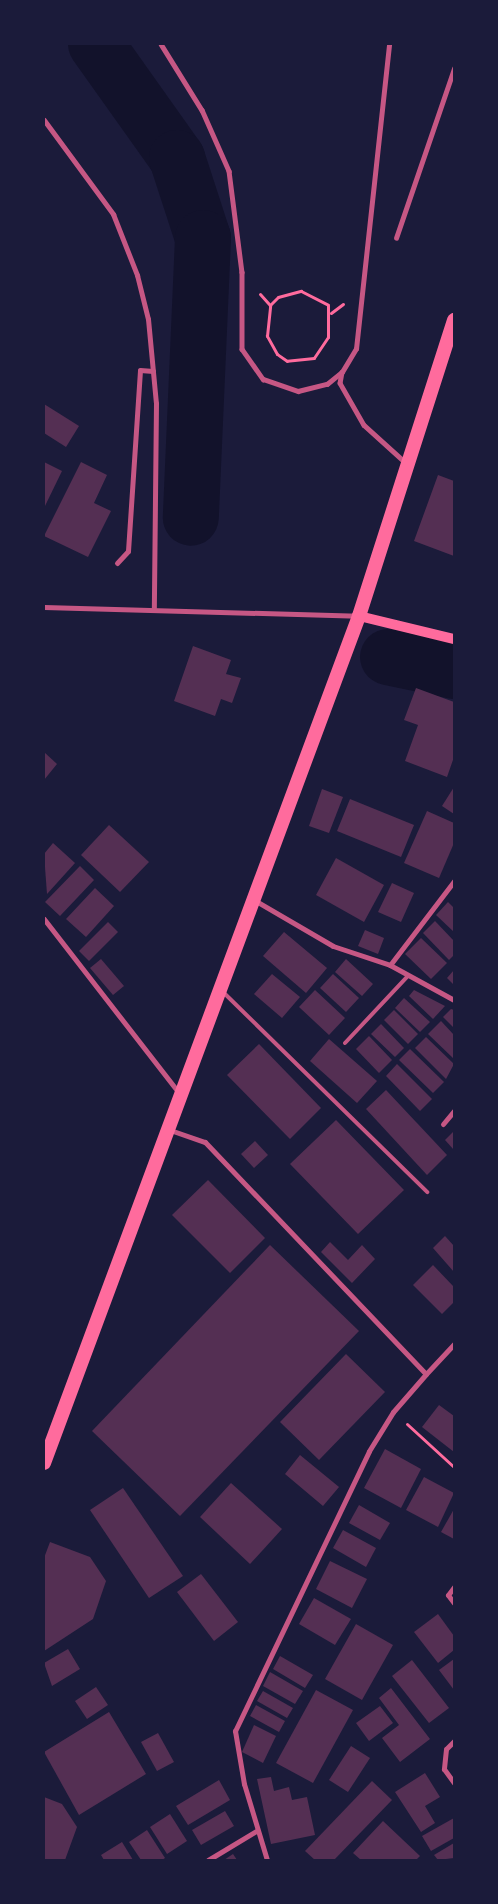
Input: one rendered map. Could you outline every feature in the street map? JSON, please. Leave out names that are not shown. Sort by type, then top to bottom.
[{"type":"highway","points":[[44,1463],[179,1093],[359,616],[405,462],[454,320]]},
{"type":"main road","points":[[359,616],[454,639]]},
{"type":"street","points":[[161,44],[202,110],[229,171],[242,272],[238,337],[248,362],[263,379],[298,391],[321,386],[342,372]]},
{"type":"street","points":[[389,44],[361,327],[356,349],[342,372],[340,383],[364,425],[405,462]]},
{"type":"street","points":[[396,238],[454,69]]},
{"type":"street","points":[[44,120],[113,214],[137,275],[153,371],[154,608]]},
{"type":"street","points":[[117,563],[128,551],[140,370],[153,371]]},
{"type":"street","points":[[44,607],[154,608],[359,616]]},
{"type":"street","points":[[390,965],[454,880]]},
{"type":"street","points":[[252,899],[333,946],[390,965],[454,1000]]},
{"type":"street","points":[[44,919],[179,1093]]},
{"type":"street","points":[[443,1124],[454,1111]]},
{"type":"street","points":[[167,1128],[206,1142],[426,1374]]},
{"type":"street","points":[[267,1860],[256,1831],[235,1730],[360,1469],[393,1412],[454,1344]]},
{"type":"street","points":[[454,1587],[448,1595],[454,1603]]},
{"type":"street","points":[[454,1741],[446,1749],[444,1769],[454,1783]]},
{"type":"street","points":[[208,1860],[256,1831]]},
{"type":"lane","points":[[345,1043],[408,976]]},
{"type":"lane","points":[[219,987],[427,1192]]},
{"type":"path","points":[[301,291],[328,305],[326,345],[314,358],[287,360],[277,354],[267,336],[270,305],[278,297],[301,291]]},
{"type":"path","points":[[393,1412],[454,1467]]},
{"type":"building","points":[[44,404],[79,426],[66,447],[44,433]]},
{"type":"building","points":[[44,462],[62,471],[44,508]]},
{"type":"building","points":[[81,462],[107,475],[94,503],[111,511],[88,557],[44,536]]},
{"type":"building","points":[[438,475],[454,481],[454,556],[414,541]]},
{"type":"building","points":[[193,646],[231,660],[226,674],[241,678],[232,703],[221,699],[215,716],[174,701]]},
{"type":"building","points":[[416,688],[454,702],[454,757],[447,777],[405,761],[418,725],[404,720]]},
{"type":"building","points":[[44,752],[57,764],[44,780]]},
{"type":"building","points":[[454,787],[454,814],[442,806]]},
{"type":"building","points":[[322,789],[343,797],[329,833],[309,826]]},
{"type":"building","points":[[350,799],[414,825],[401,857],[337,831]]},
{"type":"building","points":[[427,811],[454,823],[454,843],[439,878],[404,863]]},
{"type":"building","points":[[109,825],[149,862],[120,892],[81,855]]},
{"type":"building","points":[[53,843],[75,863],[47,894],[44,854]]},
{"type":"building","points":[[336,858],[384,885],[364,922],[316,895]]},
{"type":"building","points":[[80,866],[94,880],[60,916],[45,902]]},
{"type":"building","points":[[392,883],[414,893],[401,922],[378,912]]},
{"type":"building","points":[[95,888],[114,906],[86,937],[66,919]]},
{"type":"building","points":[[448,902],[454,908],[454,932],[436,915]]},
{"type":"building","points":[[435,921],[454,941],[454,955],[449,960],[423,933]]},
{"type":"building","points":[[108,922],[118,932],[89,961],[79,951]]},
{"type":"building","points":[[365,930],[384,938],[378,954],[358,946]]},
{"type":"building","points":[[284,932],[327,968],[306,993],[263,956]]},
{"type":"building","points":[[421,938],[447,963],[431,979],[405,954]]},
{"type":"building","points":[[101,959],[124,986],[113,995],[90,968]]},
{"type":"building","points":[[346,959],[373,984],[362,996],[335,972]]},
{"type":"building","points":[[454,970],[454,985],[447,978]]},
{"type":"building","points":[[272,974],[300,997],[282,1018],[254,994]]},
{"type":"building","points":[[333,974],[359,998],[346,1012],[320,988]]},
{"type":"building","points":[[315,990],[345,1018],[329,1035],[299,1007]]},
{"type":"building","points":[[414,990],[445,1006],[433,1019],[409,996]]},
{"type":"building","points":[[404,998],[430,1022],[420,1032],[395,1008]]},
{"type":"building","points":[[451,1009],[454,1010],[454,1028],[443,1017]]},
{"type":"building","points":[[394,1010],[418,1034],[408,1044],[384,1020]]},
{"type":"building","points":[[441,1021],[454,1035],[454,1059],[428,1034]]},
{"type":"building","points":[[381,1024],[404,1048],[395,1057],[371,1034]]},
{"type":"building","points":[[369,1036],[392,1060],[379,1073],[356,1049]]},
{"type":"building","points":[[426,1037],[454,1064],[446,1079],[415,1048]]},
{"type":"building","points":[[329,1039],[377,1081],[357,1103],[310,1061]]},
{"type":"building","points":[[259,1044],[321,1108],[290,1139],[227,1075]]},
{"type":"building","points":[[410,1049],[444,1082],[433,1093],[399,1060]]},
{"type":"building","points":[[397,1064],[432,1099],[420,1111],[386,1076]]},
{"type":"building","points":[[386,1090],[447,1155],[427,1175],[366,1109]]},
{"type":"building","points":[[336,1120],[404,1190],[358,1234],[290,1164]]},
{"type":"building","points":[[454,1131],[454,1150],[445,1140]]},
{"type":"building","points":[[255,1141],[268,1155],[254,1168],[241,1154]]},
{"type":"building","points":[[208,1180],[265,1238],[230,1273],[172,1215]]},
{"type":"building","points":[[445,1236],[454,1246],[454,1272],[433,1248]]},
{"type":"building","points":[[330,1242],[348,1260],[362,1245],[375,1259],[352,1283],[321,1252]]},
{"type":"building","points":[[270,1245],[359,1331],[180,1516],[92,1431]]},
{"type":"building","points":[[433,1265],[454,1287],[454,1302],[442,1314],[413,1285]]},
{"type":"building","points":[[346,1354],[385,1392],[319,1460],[280,1422]]},
{"type":"building","points":[[439,1405],[454,1416],[454,1452],[422,1427]]},
{"type":"building","points":[[385,1449],[421,1469],[401,1508],[364,1488]]},
{"type":"building","points":[[300,1455],[339,1487],[323,1506],[285,1474]]},
{"type":"building","points":[[424,1477],[454,1493],[438,1527],[406,1510]]},
{"type":"building","points":[[231,1483],[282,1529],[250,1564],[200,1517]]},
{"type":"building","points":[[123,1488],[183,1576],[149,1598],[90,1510]]},
{"type":"building","points":[[359,1505],[390,1523],[380,1540],[349,1523]]},
{"type":"building","points":[[454,1509],[454,1539],[441,1532]]},
{"type":"building","points":[[343,1530],[376,1548],[366,1567],[333,1548]]},
{"type":"building","points":[[50,1542],[90,1557],[106,1581],[93,1619],[44,1651],[44,1558]]},
{"type":"building","points":[[330,1561],[367,1579],[352,1608],[316,1589]]},
{"type":"building","points":[[201,1574],[238,1622],[214,1641],[177,1592]]},
{"type":"building","points":[[314,1598],[351,1619],[335,1645],[299,1624]]},
{"type":"building","points":[[438,1614],[454,1636],[454,1650],[438,1663],[414,1632]]},
{"type":"building","points":[[356,1624],[393,1645],[362,1700],[325,1679]]},
{"type":"building","points":[[68,1649],[80,1669],[52,1686],[44,1663]]},
{"type":"building","points":[[280,1656],[313,1675],[305,1688],[273,1669]]},
{"type":"building","points":[[454,1659],[454,1690],[439,1670]]},
{"type":"building","points":[[412,1660],[449,1708],[429,1723],[392,1676]]},
{"type":"building","points":[[270,1672],[303,1691],[295,1704],[263,1686]]},
{"type":"building","points":[[96,1687],[108,1705],[87,1719],[75,1701]]},
{"type":"building","points":[[391,1688],[430,1739],[400,1762],[382,1738],[399,1725],[379,1698]]},
{"type":"building","points":[[316,1690],[353,1710],[313,1783],[276,1763]]},
{"type":"building","points":[[263,1691],[293,1708],[287,1718],[257,1701]]},
{"type":"building","points":[[256,1705],[285,1721],[279,1732],[250,1716]]},
{"type":"building","points":[[380,1706],[393,1723],[369,1741],[356,1723]]},
{"type":"building","points":[[109,1712],[146,1774],[79,1815],[44,1752]]},
{"type":"building","points":[[254,1725],[276,1736],[263,1763],[242,1752]]},
{"type":"building","points":[[158,1733],[174,1762],[157,1771],[141,1742]]},
{"type":"building","points":[[351,1746],[370,1758],[348,1792],[329,1780]]},
{"type":"building","points":[[425,1773],[440,1797],[425,1806],[435,1823],[421,1832],[395,1792]]},
{"type":"building","points":[[271,1777],[274,1791],[289,1787],[292,1800],[307,1797],[315,1835],[271,1844],[257,1779]]},
{"type":"building","points":[[219,1780],[230,1800],[188,1825],[176,1806]]},
{"type":"building","points":[[372,1781],[392,1800],[334,1860],[315,1860],[305,1851]]},
{"type":"building","points":[[44,1797],[62,1804],[77,1827],[65,1860],[44,1860]]},
{"type":"building","points":[[225,1811],[234,1826],[201,1845],[192,1830]]},
{"type":"building","points":[[170,1814],[187,1841],[167,1854],[150,1827]]},
{"type":"building","points":[[454,1818],[454,1838],[431,1851],[422,1836]]},
{"type":"building","points":[[383,1821],[420,1856],[416,1860],[361,1860],[353,1853]]},
{"type":"building","points":[[147,1830],[165,1858],[162,1860],[141,1860],[129,1842]]},
{"type":"building","points":[[122,1842],[133,1860],[104,1860],[101,1855]]},
{"type":"building","points":[[454,1843],[454,1858],[438,1860],[434,1855]]},
{"type":"building","points":[[233,1854],[237,1860],[224,1860]]},
{"type":"waterway","points":[[96,44],[177,158],[203,238],[191,518]]},
{"type":"waterway","points":[[388,657],[454,671]]}]
